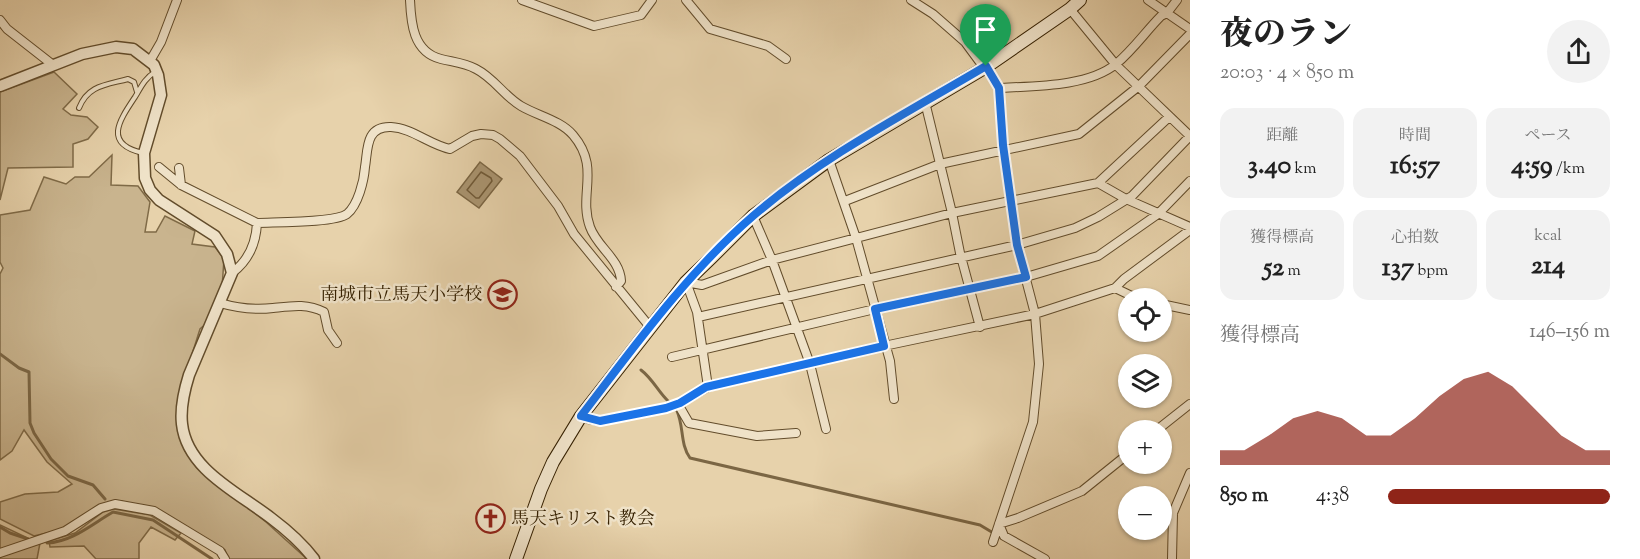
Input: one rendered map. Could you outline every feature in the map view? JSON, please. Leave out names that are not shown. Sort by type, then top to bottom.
[{"type":"main road","points":[[516,559],[541,489],[581,416],[686,282],[753,216],[829,160],[986,66],[1080,0]]},
{"type":"street","points":[[150,61],[161,42],[177,0]]},
{"type":"street","points":[[410,0],[412,31],[418,43],[429,53],[438,59],[474,68],[495,82],[520,106],[562,126],[572,134],[588,164],[587,218],[597,242],[618,267],[621,281],[616,287]]},
{"type":"street","points":[[522,0],[594,26],[641,15],[652,0]]},
{"type":"street","points":[[686,0],[710,29],[768,46],[786,59]]},
{"type":"street","points":[[911,0],[933,14],[965,42],[979,61],[986,66],[999,88],[1004,151],[1017,245],[1035,314],[1039,364],[1033,422],[993,542]]},
{"type":"street","points":[[845,201],[940,164],[1079,134],[1139,86],[1190,31],[1148,0]]},
{"type":"street","points":[[999,88],[1071,83],[1088,78],[1116,64],[1177,0]]},
{"type":"street","points":[[698,317],[1017,245],[1075,228],[1098,217],[1126,199],[1190,136],[1116,64],[1070,9]]},
{"type":"street","points":[[0,20],[7,29],[53,65]]},
{"type":"street","points":[[0,86],[82,54],[116,47],[133,50],[150,61],[157,71],[161,95],[144,153],[145,178],[150,190],[159,200],[215,237],[227,254],[231,273],[184,391],[181,412],[184,435],[198,461],[212,475],[270,517],[300,543],[314,559]]},
{"type":"street","points":[[925,102],[961,258],[980,327]]},
{"type":"street","points":[[708,387],[698,317],[686,282],[702,285],[772,260],[952,213],[1098,183],[1169,117]]},
{"type":"street","points":[[159,167],[181,185],[256,223],[323,220],[348,213],[361,186],[366,167],[368,142],[375,132],[388,127],[400,128],[438,147],[450,149],[472,136],[493,135],[520,156],[558,206],[574,234],[650,327]]},
{"type":"street","points":[[829,160],[845,201],[890,361],[894,399]]},
{"type":"street","points":[[178,168],[181,185]]},
{"type":"street","points":[[672,357],[875,309],[1026,277],[1098,255],[1158,214],[1190,181]]},
{"type":"street","points":[[581,416],[600,421],[678,404],[708,387],[1035,314],[1115,288],[1190,229],[1098,183]]},
{"type":"street","points":[[753,216],[772,260],[810,364],[826,429]]},
{"type":"street","points":[[231,273],[242,266],[247,259],[256,236],[256,223]]},
{"type":"street","points":[[220,303],[255,309],[294,304],[319,309],[324,312],[328,330],[336,343]]},
{"type":"street","points":[[1172,306],[1190,310]]},
{"type":"street","points":[[678,404],[689,423],[757,436],[796,433]]},
{"type":"street","points":[[1170,420],[1190,404]]},
{"type":"street","points":[[999,524],[1082,491],[1118,462]]},
{"type":"street","points":[[1172,559],[1173,513],[1190,473]]},
{"type":"street","points":[[0,553],[65,531],[101,508],[115,504],[154,511],[220,551],[225,559]]},
{"type":"street","points":[[999,524],[1004,536],[1045,559]]},
{"type":"lane","points":[[144,153],[121,142],[117,135],[121,117],[147,77],[157,71]]},
{"type":"lane","points":[[80,108],[84,96],[95,88],[128,79],[134,82],[137,93]]},
{"type":"shaded area","points":[[54,72],[77,94],[63,109],[71,115],[87,117],[98,127],[88,139],[73,144],[73,167],[8,168],[0,200],[0,92]]},
{"type":"shaded area","points":[[112,155],[111,185],[138,186],[150,202],[145,232],[156,232],[165,216],[195,231],[192,244],[215,247],[224,259],[222,288],[208,322],[200,329],[189,364],[178,426],[185,451],[197,468],[266,522],[307,559],[228,559],[225,550],[185,526],[122,501],[59,530],[34,536],[0,519],[0,502],[25,494],[58,492],[72,484],[47,462],[24,430],[12,451],[0,460],[0,274],[3,268],[0,262],[0,215],[30,210],[44,177],[66,184],[75,177],[89,177]]},
{"type":"shaded area","points":[[114,509],[150,515],[181,533],[175,540],[151,527],[139,543],[139,559],[96,559],[84,546],[50,547],[49,541],[75,533],[103,512]]},
{"type":"shaded area","points":[[0,525],[32,540],[0,550]]},
{"type":"shaded area","points":[[40,543],[37,559],[0,559],[0,557]]},
{"type":"water","points":[[480,162],[502,179],[479,208],[457,192]]},
{"type":"waterway","points":[[0,354],[19,368],[29,372],[30,423],[51,459],[68,476],[93,485],[105,499]]},
{"type":"waterway","points":[[641,370],[669,402]]},
{"type":"waterway","points":[[677,411],[685,447],[690,458],[980,525],[995,534]]},
{"type":"waterway","points":[[47,543],[73,536],[113,512],[153,520],[212,559]]},
{"type":"waterway","points":[[0,527],[28,539]]},
{"type":"place","name":"南城市立馬天小学校","points":[[503,294]]},
{"type":"place","name":"馬天キリスト教会","points":[[490,518]]},
{"type":"route","points":[[986,66],[999,88],[1003,145],[1017,245],[1026,277],[875,309],[884,346],[706,387],[680,403],[666,408],[600,421],[581,416],[686,282],[753,216],[829,160],[986,66]]}]
